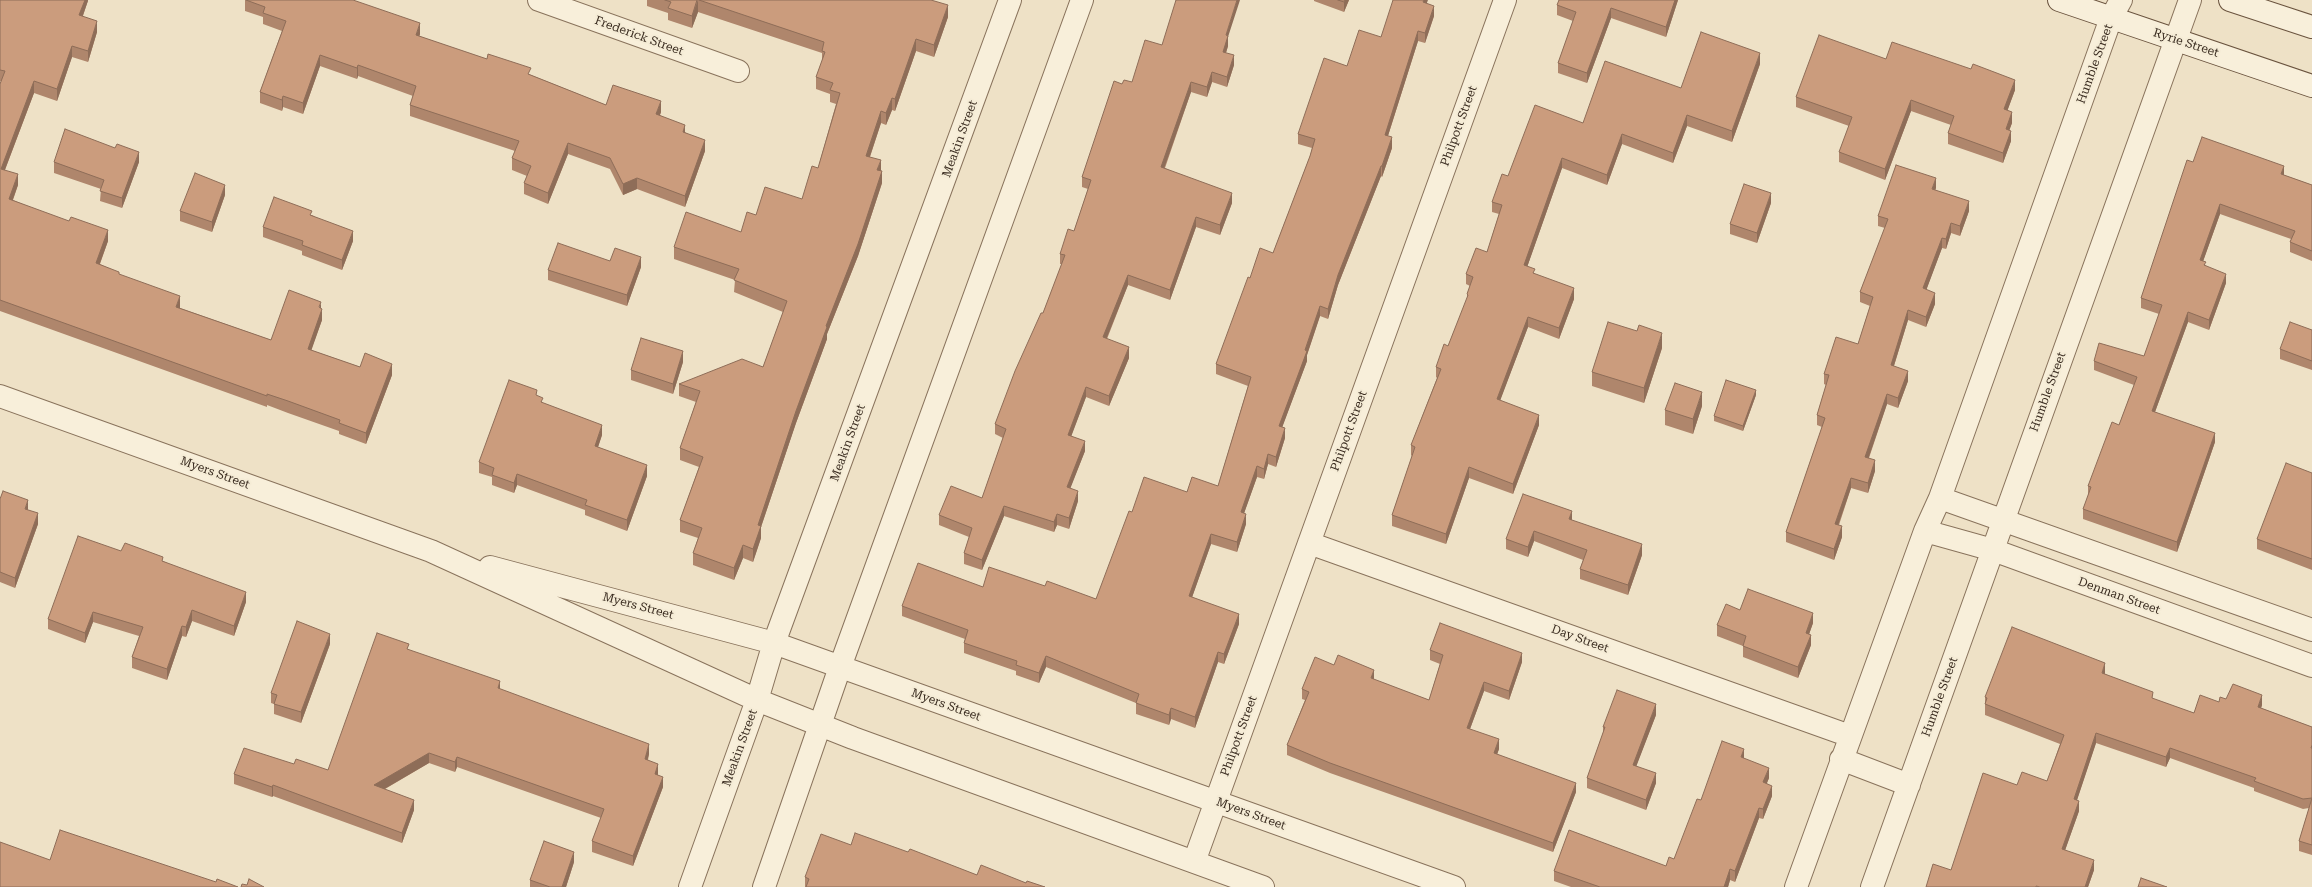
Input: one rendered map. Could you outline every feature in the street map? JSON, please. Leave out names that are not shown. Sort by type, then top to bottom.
[{"type":"street","name":"Frederick Street","points":[[539,0],[738,71]]},
{"type":"street","name":"Meakin Street","points":[[690,887],[757,700],[774,643],[1010,0]]},
{"type":"street","points":[[764,887],[840,667],[1082,0]]},
{"type":"street","name":"Philpott Street","points":[[1194,862],[1505,0]]},
{"type":"street","name":"Ryrie Street","points":[[2059,0],[2116,9],[2176,39],[2312,86]]},
{"type":"street","name":"Humble Street","points":[[1872,887],[1993,550],[2002,520],[2190,0]]},
{"type":"street","points":[[2230,0],[2312,27]]},
{"type":"street","name":"Humble Street","points":[[1796,887],[1925,531],[1940,498],[2116,9]]},
{"type":"street","name":"Myers Street","points":[[0,396],[430,551],[757,700],[820,725],[1263,887]]},
{"type":"street","points":[[1940,498],[2312,630]]},
{"type":"street","name":"Denman Street","points":[[1925,531],[1993,550],[2312,666]]},
{"type":"street","name":"Day Street","points":[[1309,543],[1850,736]]},
{"type":"street","name":"Myers Street","points":[[430,551],[774,643],[1454,887]]},
{"type":"street","points":[[1841,760],[1909,785]]},
{"type":"building","points":[[0,0],[85,0],[79,15],[97,21],[88,51],[72,46],[57,89],[34,81],[1,169],[18,174],[9,199],[69,221],[71,217],[108,230],[96,263],[119,272],[119,274],[180,296],[176,307],[271,340],[289,290],[321,302],[319,307],[322,309],[308,349],[360,367],[365,353],[392,364],[366,433],[339,423],[340,420],[288,401],[267,394],[267,396],[0,300],[0,84],[5,71],[0,70]]},
{"type":"building","points":[[246,0],[353,0],[420,23],[416,35],[487,59],[488,54],[531,68],[528,74],[606,105],[613,85],[661,101],[656,114],[685,125],[683,132],[705,140],[685,196],[637,178],[623,184],[610,158],[568,143],[548,193],[524,183],[531,166],[512,158],[519,141],[410,105],[416,86],[358,65],[357,68],[320,55],[303,103],[283,96],[282,100],[260,92],[286,21],[263,13],[265,7]]},
{"type":"building","points":[[665,0],[697,0],[692,16],[668,8],[671,2]]},
{"type":"building","points":[[699,0],[931,0],[948,5],[934,45],[916,39],[895,99],[892,98],[886,113],[881,111],[866,156],[881,160],[877,170],[882,171],[858,244],[826,326],[827,327],[796,411],[758,525],[761,526],[753,549],[743,545],[734,568],[693,553],[702,528],[680,520],[703,457],[680,448],[700,391],[679,384],[742,359],[763,367],[787,301],[734,280],[739,269],[674,247],[686,212],[741,232],[747,212],[756,215],[765,187],[802,199],[812,166],[818,168],[840,93],[830,90],[833,83],[816,77],[825,52],[822,51],[824,42]]},
{"type":"building","points":[[1176,0],[1237,0],[1226,35],[1228,36],[1223,52],[1234,55],[1227,77],[1212,72],[1207,87],[1191,82],[1161,167],[1232,193],[1220,225],[1196,217],[1170,290],[1128,275],[1103,337],[1129,347],[1109,396],[1086,387],[1068,435],[1085,441],[1067,487],[1078,491],[1069,518],[1057,514],[1054,522],[1004,506],[982,560],[964,553],[972,528],[939,515],[951,486],[982,498],[1006,429],[995,424],[1015,371],[1041,313],[1043,313],[1065,255],[1060,254],[1068,229],[1074,231],[1091,180],[1082,177],[1114,81],[1122,84],[1124,80],[1132,82],[1145,40],[1162,45]]},
{"type":"building","points":[[1393,0],[1424,0],[1423,2],[1434,6],[1425,33],[1418,31],[1385,135],[1392,137],[1382,166],[1338,275],[1328,309],[1320,306],[1305,350],[1307,351],[1279,426],[1285,428],[1276,457],[1268,454],[1264,469],[1257,466],[1241,512],[1246,514],[1237,542],[1211,534],[1189,596],[1239,614],[1224,654],[1218,652],[1195,717],[1171,708],[1169,715],[1136,703],[1139,694],[1046,656],[1039,673],[1016,665],[1017,661],[964,643],[968,630],[902,606],[918,563],[983,587],[989,567],[1045,586],[1047,581],[1096,599],[1129,511],[1132,512],[1144,477],[1187,492],[1192,477],[1218,486],[1251,377],[1216,364],[1248,277],[1250,278],[1260,248],[1273,253],[1310,156],[1315,139],[1298,134],[1324,58],[1347,66],[1359,30],[1381,37]]},
{"type":"building","points":[[1559,0],[1675,0],[1666,27],[1611,8],[1587,73],[1558,63],[1576,12],[1557,5]]},
{"type":"building","points":[[1701,32],[1760,53],[1732,131],[1687,115],[1673,153],[1622,134],[1607,175],[1562,158],[1524,265],[1535,269],[1533,273],[1574,288],[1559,328],[1528,317],[1497,399],[1539,415],[1513,484],[1469,467],[1446,534],[1392,515],[1415,447],[1411,445],[1441,369],[1436,367],[1444,344],[1448,346],[1468,295],[1467,294],[1473,277],[1466,274],[1476,248],[1487,252],[1502,205],[1492,202],[1502,174],[1508,176],[1535,105],[1583,123],[1605,61],[1681,88]]},
{"type":"building","points":[[1819,35],[1886,59],[1892,42],[1971,69],[1973,64],[2015,80],[2004,109],[2012,112],[2006,129],[2011,131],[2003,153],[1948,133],[1954,116],[1911,100],[1885,169],[1839,152],[1852,117],[1796,97]]},
{"type":"building","points":[[65,129],[115,148],[117,144],[139,152],[122,198],[100,191],[104,180],[54,162]]},
{"type":"building","points":[[2202,137],[2284,166],[2281,174],[2312,185],[2312,251],[2290,242],[2295,231],[2220,204],[2200,260],[2206,262],[2204,265],[2226,274],[2209,320],[2188,312],[2152,411],[2215,433],[2177,542],[2083,509],[2091,487],[2088,486],[2112,422],[2119,425],[2137,377],[2094,361],[2099,343],[2144,356],[2162,305],[2141,298],[2187,160],[2193,162]]},
{"type":"building","points":[[1896,165],[1936,178],[1932,189],[1969,201],[1960,226],[1951,223],[1946,239],[1942,238],[1923,288],[1935,293],[1926,317],[1908,310],[1891,365],[1908,371],[1898,398],[1887,394],[1865,457],[1875,460],[1868,483],[1851,478],[1835,524],[1842,526],[1834,549],[1786,532],[1825,418],[1817,415],[1829,375],[1824,374],[1836,337],[1858,344],[1873,297],[1860,292],[1888,219],[1878,216]]},
{"type":"building","points":[[195,173],[225,185],[212,222],[180,211]]},
{"type":"building","points":[[1744,184],[1771,193],[1757,233],[1730,224]]},
{"type":"building","points":[[274,197],[312,211],[310,215],[353,231],[342,260],[302,245],[303,241],[263,227]]},
{"type":"building","points":[[558,243],[610,261],[615,248],[641,257],[627,295],[548,270]]},
{"type":"building","points":[[1608,322],[1637,331],[1639,325],[1662,333],[1644,388],[1592,372]]},
{"type":"building","points":[[2290,322],[2312,330],[2312,361],[2280,349]]},
{"type":"building","points":[[641,338],[683,351],[673,384],[631,370]]},
{"type":"building","points":[[509,380],[537,390],[536,395],[543,398],[541,402],[602,425],[595,446],[647,465],[627,520],[585,505],[587,500],[517,474],[514,483],[492,475],[494,468],[479,462]]},
{"type":"building","points":[[1726,380],[1756,390],[1743,426],[1714,416]]},
{"type":"building","points":[[1675,383],[1702,392],[1693,419],[1665,410]]},
{"type":"building","points":[[2286,463],[2312,473],[2312,559],[2257,539]]},
{"type":"building","points":[[3,491],[28,500],[25,509],[38,513],[15,578],[0,572],[0,499]]},
{"type":"building","points":[[1523,494],[1572,511],[1569,519],[1642,544],[1628,585],[1580,569],[1587,550],[1534,531],[1528,547],[1506,539]]},
{"type":"building","points":[[78,536],[121,551],[125,543],[163,557],[162,561],[246,592],[234,626],[192,610],[186,627],[182,626],[167,669],[132,657],[143,627],[93,612],[85,633],[48,619]]},
{"type":"building","points":[[1748,589],[1813,613],[1806,633],[1811,635],[1798,667],[1743,646],[1746,636],[1717,625],[1726,604],[1740,610]]},
{"type":"building","points":[[297,621],[330,634],[301,712],[274,704],[277,695],[271,693]]},
{"type":"building","points":[[1440,623],[1522,653],[1509,691],[1484,682],[1467,728],[1499,739],[1494,753],[1576,783],[1553,843],[1330,763],[1287,745],[1309,692],[1302,689],[1315,657],[1334,665],[1338,655],[1374,670],[1371,678],[1429,700],[1443,655],[1430,650]]},
{"type":"building","points":[[2012,627],[2105,663],[2102,673],[2153,692],[2152,698],[2194,713],[2200,695],[2219,702],[2220,697],[2226,699],[2233,684],[2262,695],[2258,707],[2312,727],[2312,798],[2303,799],[2254,781],[2256,778],[2170,748],[2166,757],[2096,733],[2074,799],[2079,801],[2062,849],[2094,860],[2085,887],[1926,887],[1933,864],[1951,870],[1983,773],[2017,785],[2022,772],[2047,781],[2064,735],[1985,704],[1987,698],[1985,697]]},
{"type":"building","points":[[377,633],[409,644],[407,649],[500,681],[498,688],[649,744],[645,759],[658,764],[655,774],[663,777],[633,856],[592,841],[604,809],[457,757],[455,762],[429,753],[374,785],[414,800],[402,833],[273,785],[272,787],[234,774],[244,748],[294,764],[296,759],[328,770]]},
{"type":"building","points":[[1617,690],[1656,704],[1633,765],[1656,773],[1646,800],[1587,778],[1605,727],[1603,727]]},
{"type":"building","points":[[1722,741],[1744,749],[1741,757],[1769,768],[1763,782],[1772,786],[1763,809],[1759,808],[1735,871],[1730,869],[1724,887],[1600,887],[1554,871],[1569,830],[1666,866],[1669,857],[1674,859],[1697,799],[1701,800]]},
{"type":"building","points":[[2312,798],[2312,845],[2299,841]]},
{"type":"building","points":[[60,830],[216,882],[217,879],[238,887],[0,887],[0,842],[50,860]]},
{"type":"building","points":[[855,833],[908,852],[910,849],[977,875],[981,865],[1026,883],[1027,881],[1045,887],[806,887],[809,879],[805,877],[821,834],[851,845]]},
{"type":"building","points":[[544,841],[574,852],[562,887],[550,887],[530,880]]},
{"type":"building","points":[[2141,878],[2167,887],[2138,887]]},
{"type":"building","points":[[249,879],[264,887],[241,887],[242,884],[247,885]]}]
